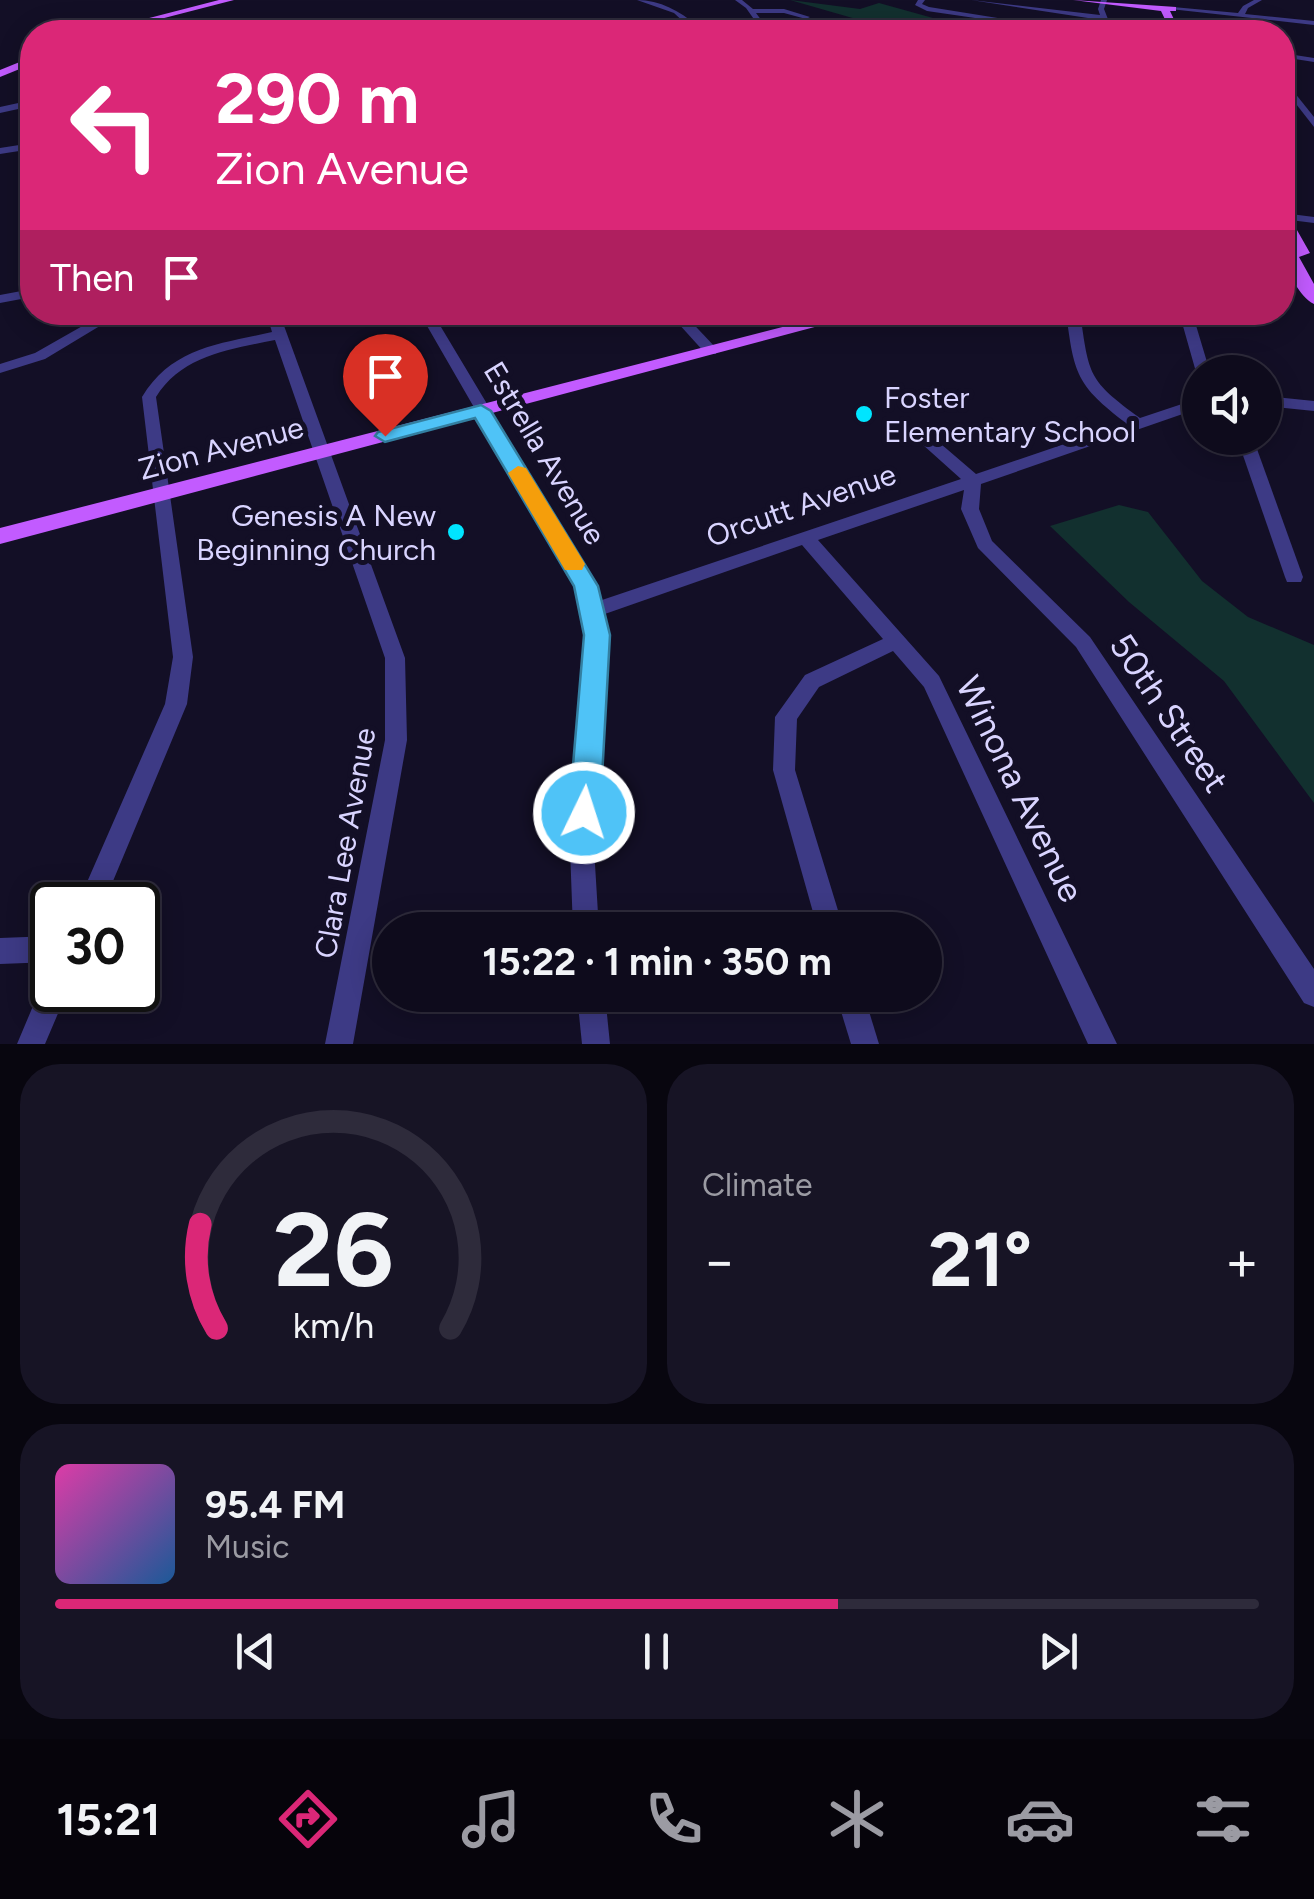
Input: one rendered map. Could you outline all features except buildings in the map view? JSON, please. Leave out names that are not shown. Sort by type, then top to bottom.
[{"type":"main road","points":[[149,20],[230,0]]},
{"type":"main road","points":[[162,20],[243,0]]},
{"type":"main road","points":[[1077,0],[1172,4]]},
{"type":"main road","points":[[1295,240],[1314,274]]},
{"type":"main road","points":[[1295,264],[1314,300]]},
{"type":"main road","name":"Zion Avenue","points":[[0,536],[814,325]]},
{"type":"street","points":[[640,0],[676,12],[685,20]]},
{"type":"street","points":[[738,0],[758,20]]},
{"type":"street","points":[[922,0],[916,4],[927,9],[1001,20]]},
{"type":"street","points":[[974,0],[1104,18],[1103,1]]},
{"type":"street","points":[[1240,16],[1245,7],[1259,0]]},
{"type":"street","points":[[1172,4],[1289,20]]},
{"type":"street","points":[[752,11],[806,17]]},
{"type":"street","points":[[1240,16],[1242,20]]},
{"type":"street","points":[[1295,104],[1314,124]]},
{"type":"street","points":[[0,369],[40,356],[94,325]]},
{"type":"street","name":"Clara Lee Avenue","points":[[277,325],[395,658],[399,708],[396,740],[339,1044]]},
{"type":"street","name":"Estrella Avenue","points":[[432,325],[586,586],[594,610],[597,635],[582,848],[585,912]]},
{"type":"street","points":[[686,325],[711,352]]},
{"type":"street","points":[[1075,325],[1082,376],[1090,388],[1136,423]]},
{"type":"street","points":[[1189,325],[1197,355]]},
{"type":"street","points":[[100,882],[176,704],[183,657],[148,403],[155,385],[192,358],[280,335]]},
{"type":"street","points":[[1282,403],[1314,406]]},
{"type":"street","name":"Orcutt Avenue","points":[[594,610],[1182,409]]},
{"type":"street","points":[[928,442],[974,480]]},
{"type":"street","points":[[1251,455],[1294,577]]},
{"type":"street","name":"50th Street","points":[[974,480],[970,509],[984,544],[1082,642],[1314,993]]},
{"type":"street","name":"Winona Avenue","points":[[806,538],[932,682],[1103,1044]]},
{"type":"street","points":[[826,912],[784,770],[786,717],[812,681],[897,641]]},
{"type":"street","points":[[0,952],[30,951]]},
{"type":"street","points":[[31,1044],[45,1012]]},
{"type":"street","points":[[593,1012],[596,1044]]},
{"type":"street","points":[[855,1012],[865,1044]]},
{"type":"green space","points":[[790,0],[860,9],[879,3],[933,18],[852,20],[856,19]]},
{"type":"green space","points":[[1119,505],[1148,512],[1202,581],[1248,617],[1314,645],[1314,803],[1224,681],[1129,602],[1050,526]]},
{"type":"slow traffic","points":[[518,473],[573,564]]},
{"type":"place","name":"Foster Elementary School","points":[[864,414]]},
{"type":"place","name":"Genesis A New Beginning Church","points":[[456,532]]},
{"type":"route","points":[[385,436],[481,411],[586,586],[597,635],[584,813]]}]
